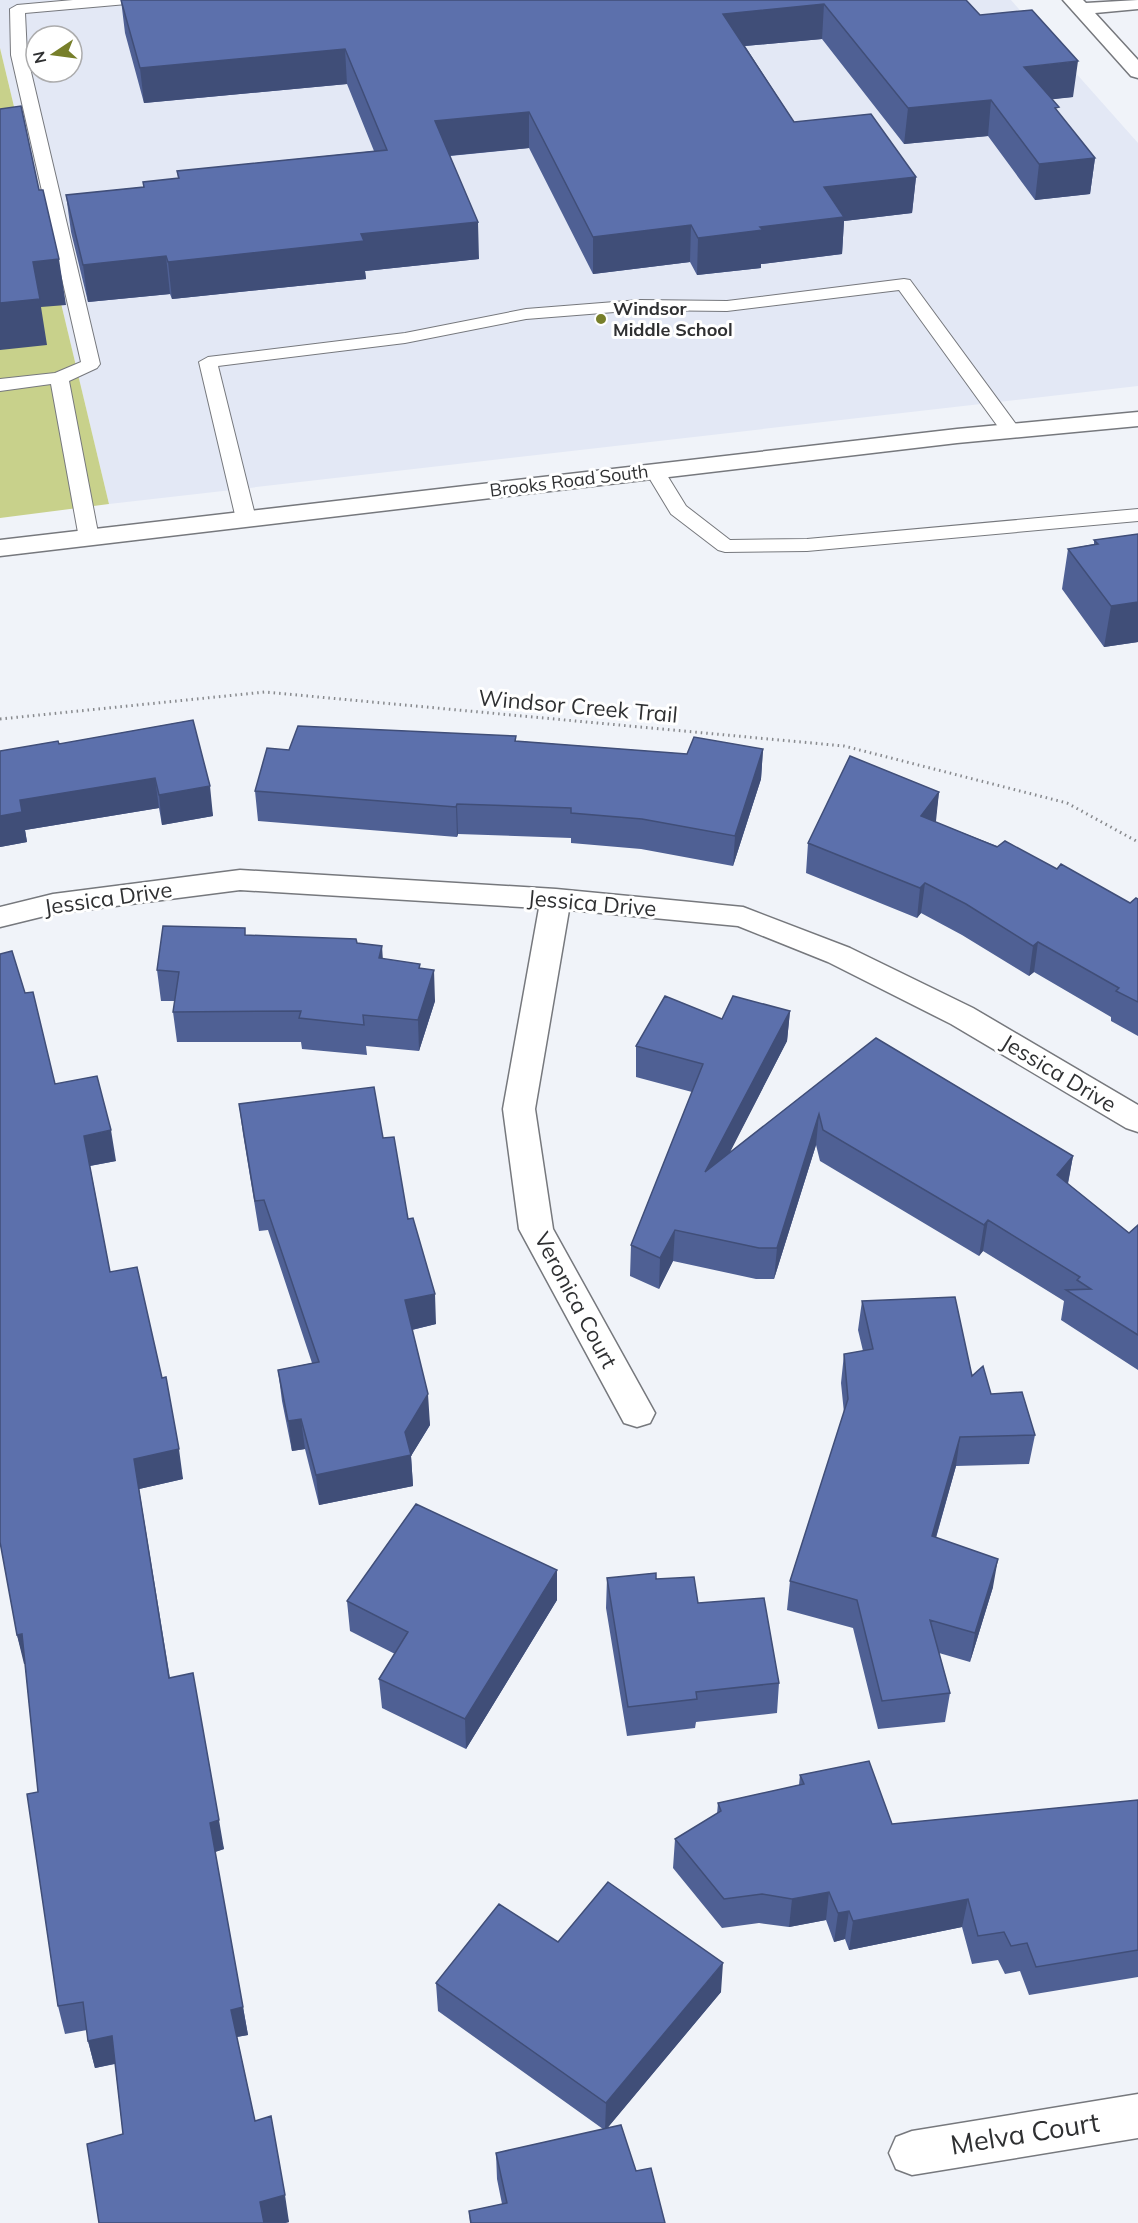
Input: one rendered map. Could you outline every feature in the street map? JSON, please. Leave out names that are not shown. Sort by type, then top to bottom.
[{"type":"street","points":[[1077,4],[1138,3]]},
{"type":"street","points":[[1077,4],[1138,72]]},
{"type":"street","name":"Brooks Road South","points":[[0,548],[655,471],[1138,419]]},
{"type":"street","name":"Jessica Drive","points":[[0,917],[53,904],[240,880],[556,898],[743,917],[839,955],[962,1016],[1138,1120]]},
{"type":"street","name":"Veronica Court","points":[[556,898],[519,1109],[536,1229],[637,1413]]},
{"type":"street","name":"Melva Court","points":[[912,2153],[1138,2116]]},
{"type":"lane","points":[[0,385],[59,378],[91,364],[19,55],[16,9],[127,0]]},
{"type":"lane","points":[[246,519],[208,362],[405,338],[526,314],[640,305],[727,306],[904,284],[1011,431]]},
{"type":"lane","points":[[59,378],[89,538]]},
{"type":"lane","points":[[655,471],[678,510],[725,546],[807,544],[1138,515]]},
{"type":"path","name":"Windsor Creek Trail","points":[[0,718],[265,692],[844,746],[1067,803],[1138,842]]},
{"type":"shaded area","name":"Windsor Middle School","points":[[0,0],[1011,0],[1138,143],[1138,386],[109,504],[0,48]]},
{"type":"green space","points":[[0,48],[109,504],[0,518]]},
{"type":"building","points":[[121,0],[966,0],[980,15],[1032,10],[1078,61],[1024,67],[1059,107],[1055,108],[1095,158],[1039,164],[991,100],[908,108],[824,4],[723,14],[794,122],[871,114],[916,177],[824,187],[844,217],[760,227],[763,230],[698,238],[691,225],[593,237],[529,112],[435,121],[478,222],[361,234],[364,241],[168,262],[166,256],[83,265],[66,195],[144,187],[143,182],[179,178],[177,171],[387,150],[345,49],[140,68]]},
{"type":"building","points":[[21,106],[39,190],[43,190],[59,259],[33,262],[40,299],[0,303],[0,109]]},
{"type":"building","points":[[1138,534],[1138,602],[1111,606],[1068,549],[1098,544],[1094,540]]},
{"type":"building","points":[[193,720],[210,786],[159,795],[155,778],[20,800],[22,812],[0,816],[0,751],[58,741],[59,744]]},
{"type":"building","points":[[298,726],[516,736],[515,741],[687,754],[694,737],[763,749],[735,836],[642,819],[571,813],[571,808],[457,804],[456,807],[255,791],[267,748],[289,750]]},
{"type":"building","points":[[850,756],[939,792],[921,816],[997,847],[1005,841],[1057,869],[1061,864],[1130,903],[1138,899],[1138,1002],[1116,991],[1119,988],[1038,942],[1033,946],[966,904],[925,883],[920,888],[808,843]]},
{"type":"building","points":[[163,926],[245,928],[245,935],[356,939],[357,943],[382,946],[379,958],[420,964],[419,968],[434,970],[418,1020],[363,1015],[364,1025],[299,1018],[301,1011],[173,1012],[179,972],[157,970]]},
{"type":"building","points":[[12,951],[25,993],[33,992],[55,1084],[97,1076],[111,1130],[84,1136],[110,1272],[137,1267],[162,1378],[166,1377],[179,1449],[134,1459],[169,1678],[193,1673],[219,1820],[210,1823],[243,2007],[231,2010],[255,2121],[271,2116],[285,2195],[260,2202],[264,2223],[99,2223],[87,2144],[123,2134],[112,2036],[88,2041],[83,2002],[58,2006],[27,1794],[38,1792],[22,1634],[17,1635],[0,1542],[0,954]]},
{"type":"building","points":[[665,996],[722,1019],[733,996],[790,1011],[705,1172],[876,1038],[1073,1156],[1057,1175],[1129,1233],[1138,1225],[1138,1335],[1066,1290],[1091,1289],[1077,1280],[1080,1277],[988,1220],[984,1225],[823,1130],[819,1114],[777,1248],[759,1248],[675,1230],[660,1258],[631,1245],[703,1064],[636,1046]]},
{"type":"building","points":[[374,1087],[383,1138],[394,1137],[408,1219],[413,1218],[435,1294],[405,1300],[428,1394],[405,1432],[411,1455],[316,1475],[301,1419],[288,1421],[278,1370],[319,1362],[264,1200],[255,1201],[239,1104]]},
{"type":"building","points":[[955,1297],[972,1376],[983,1366],[991,1394],[1022,1392],[1035,1435],[960,1437],[932,1536],[998,1559],[975,1633],[930,1620],[950,1693],[882,1701],[857,1600],[790,1581],[848,1399],[844,1354],[873,1349],[862,1301]]},
{"type":"building","points":[[416,1504],[557,1570],[465,1719],[379,1679],[408,1632],[347,1601]]},
{"type":"building","points":[[656,1573],[656,1579],[694,1577],[698,1603],[764,1598],[779,1683],[696,1692],[697,1699],[628,1707],[607,1578]]},
{"type":"building","points":[[869,1761],[892,1824],[1138,1800],[1138,1950],[1036,1967],[1027,1943],[1011,1946],[1004,1932],[978,1936],[968,1899],[853,1921],[849,1911],[838,1913],[829,1892],[792,1899],[762,1894],[724,1899],[675,1839],[721,1811],[718,1803],[804,1784],[800,1775]]},
{"type":"building","points":[[608,1882],[723,1963],[606,2103],[436,1983],[499,1904],[558,1942]]},
{"type":"building","points":[[621,2125],[636,2171],[651,2168],[665,2223],[471,2223],[469,2211],[507,2203],[496,2153]]},
{"type":"place","name":"Windsor Middle School","points":[[601,319]]}]
